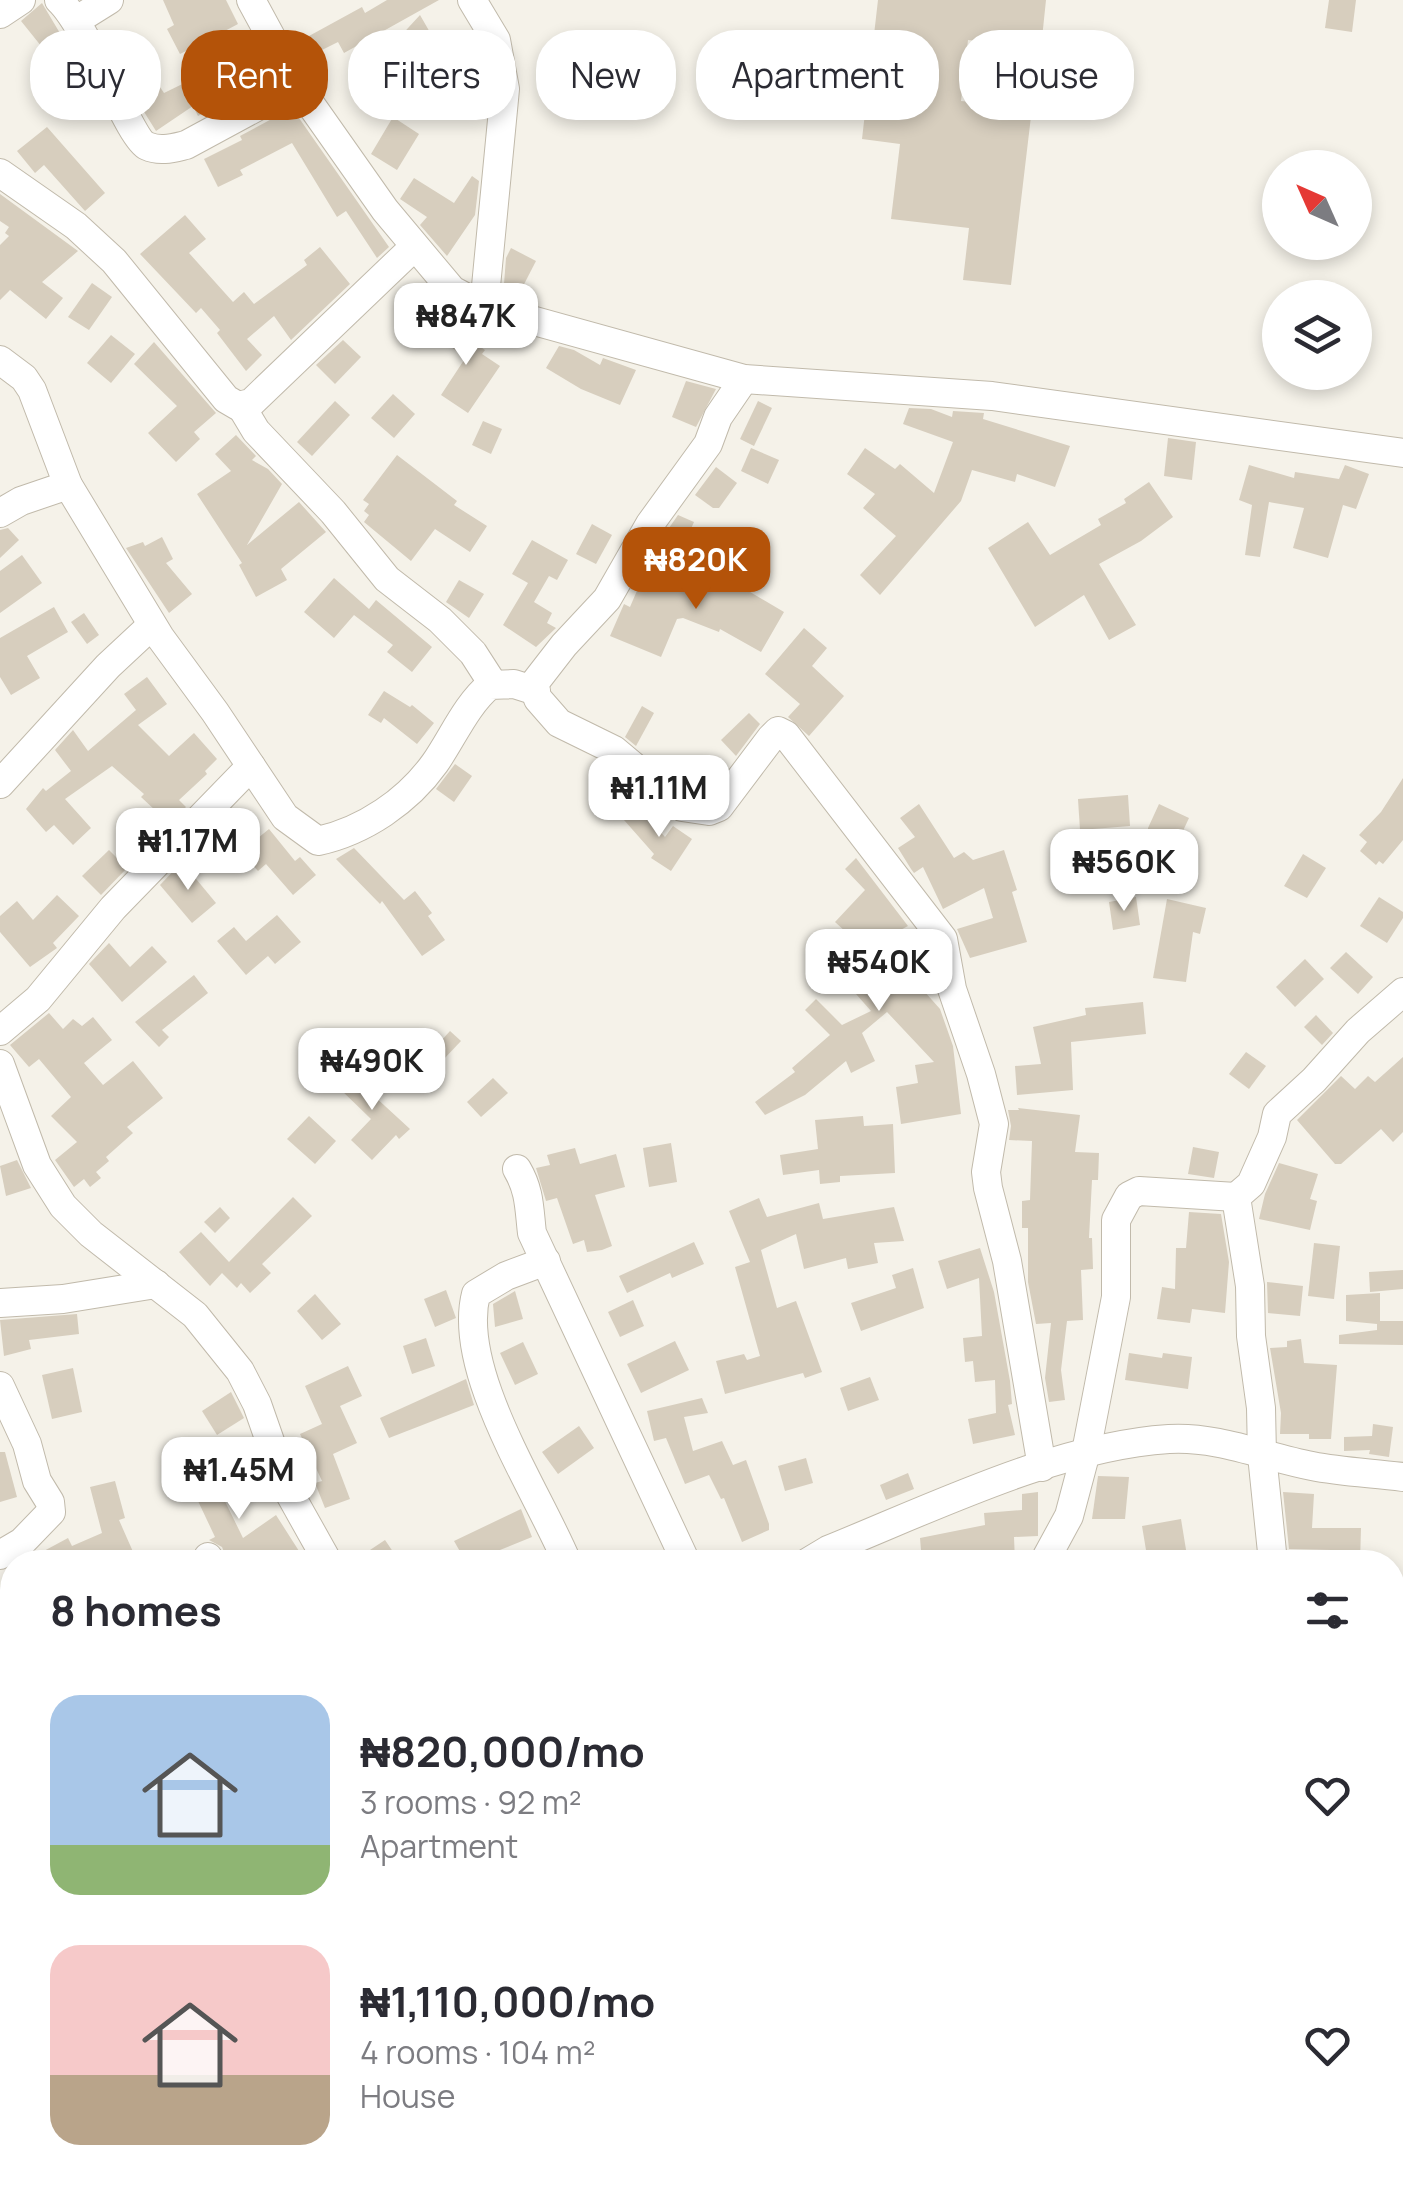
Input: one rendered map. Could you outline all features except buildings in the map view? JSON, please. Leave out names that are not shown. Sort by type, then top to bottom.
[{"type":"street","points":[[0,14],[21,0]]},
{"type":"street","points":[[109,0],[68,10],[116,92],[136,138],[148,147],[166,150],[186,145],[232,120]]},
{"type":"street","points":[[251,0],[267,30]]},
{"type":"street","points":[[472,0],[496,40],[505,89],[484,308]]},
{"type":"street","points":[[322,120],[414,247],[452,290],[484,308],[744,379],[992,396],[1403,453]]},
{"type":"street","points":[[0,173],[76,226],[114,261],[226,399],[242,406],[256,431],[333,512],[386,579],[440,620],[473,652],[494,684]]},
{"type":"street","points":[[242,406],[252,403],[414,247]]},
{"type":"street","points":[[0,360],[24,378],[32,390],[68,485],[152,625],[285,818],[318,841],[348,834],[381,816],[433,765],[479,694],[494,684],[514,684],[536,691]]},
{"type":"street","points":[[744,379],[718,417],[708,444],[650,524],[608,600],[534,685],[559,723],[614,750],[682,807],[697,810],[719,807],[771,738],[778,731],[786,734],[943,939],[952,989],[994,1124],[986,1172],[988,1188],[1007,1261],[1042,1468]]},
{"type":"street","points":[[0,513],[21,501],[68,485]]},
{"type":"street","points":[[0,784],[108,666],[152,625]]},
{"type":"street","points":[[0,1031],[38,999],[113,908],[251,766]]},
{"type":"street","points":[[1051,1550],[1069,1516],[1086,1452],[1116,1298],[1116,1220],[1122,1205],[1140,1191],[1236,1197],[1251,1184],[1272,1137],[1277,1114],[1358,1031],[1403,992]]},
{"type":"street","points":[[0,1064],[37,1165],[63,1206],[91,1234],[196,1315],[240,1371],[258,1404],[286,1487],[321,1550]]},
{"type":"street","points":[[517,1169],[533,1210],[532,1233],[680,1550]]},
{"type":"street","points":[[1236,1197],[1250,1286],[1272,1550]]},
{"type":"street","points":[[546,1261],[506,1276],[476,1294],[472,1311],[482,1372],[512,1455],[561,1550]]},
{"type":"street","points":[[0,1303],[63,1299],[156,1284]]},
{"type":"street","points":[[0,1386],[51,1512],[22,1542],[8,1550]]},
{"type":"street","points":[[833,1550],[981,1488],[1086,1452],[1171,1438],[1221,1442],[1314,1467],[1403,1476]]}]
